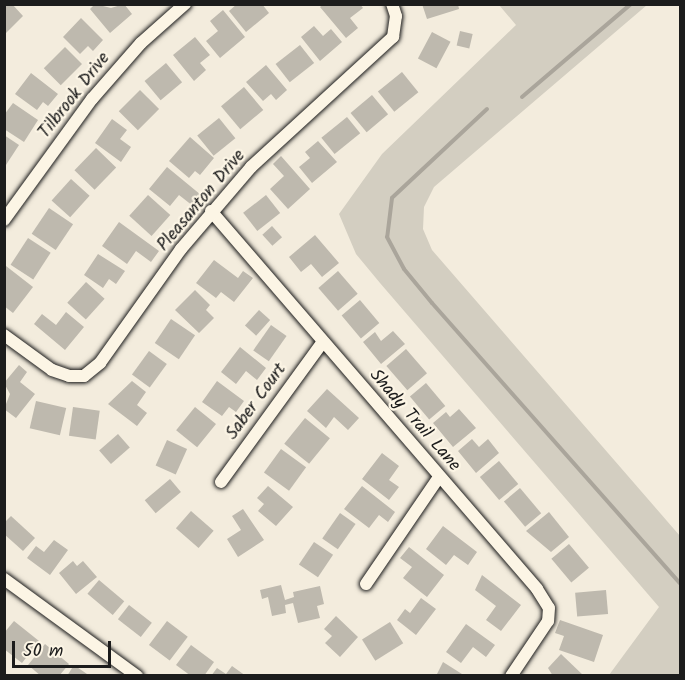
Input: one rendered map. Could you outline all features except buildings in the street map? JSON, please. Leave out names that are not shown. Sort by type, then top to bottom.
[{"type":"street","name":"Tilbrook Drive","points":[[4,220],[92,99],[141,43],[185,4]]},
{"type":"street","name":"Pleasanton Drive","points":[[4,334],[52,370],[69,376],[84,376],[100,363],[212,211],[259,159],[393,37],[396,16],[392,4]]},
{"type":"street","name":"Shady Trail Lane","points":[[212,211],[549,608],[548,621],[511,675]]},
{"type":"street","name":"Saber Court","points":[[221,482],[322,343]]},
{"type":"street","points":[[366,584],[439,477]]},
{"type":"street","points":[[4,579],[137,675]]},
{"type":"shaded area","points":[[499,5],[647,5],[434,187],[424,207],[423,229],[432,250],[680,536],[680,675],[609,675],[659,607],[356,254],[339,214],[382,154],[516,25]]},
{"type":"waterway","points":[[522,97],[631,4]]},
{"type":"waterway","points":[[487,109],[392,198],[387,237],[404,269],[432,303],[680,583]]}]
